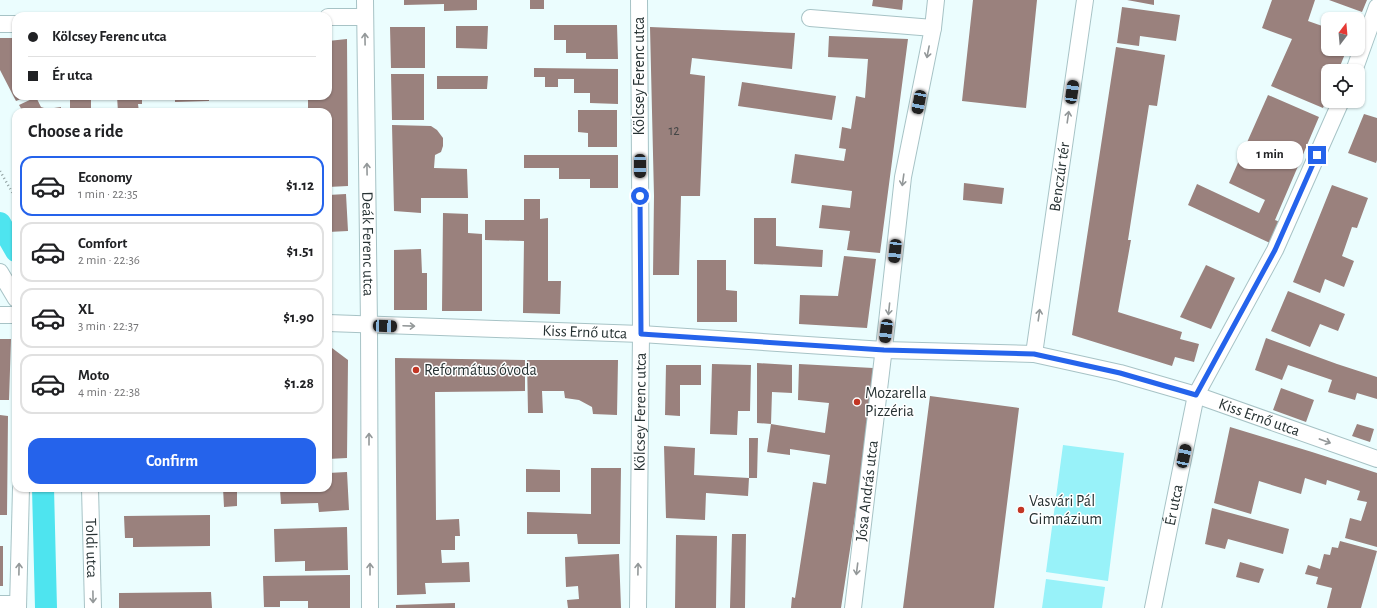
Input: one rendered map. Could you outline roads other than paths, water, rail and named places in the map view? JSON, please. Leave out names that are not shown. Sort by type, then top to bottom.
[{"type":"street","name":"Deák Ferenc utca","points":[[365,0],[369,325],[370,608]]},
{"type":"street","name":"Kölcsey Ferenc utca","points":[[638,0],[641,334],[638,608]]},
{"type":"street","points":[[884,350],[903,177],[933,28],[936,0]]},
{"type":"street","name":"Benczúr tér","points":[[1034,354],[1085,0]]},
{"type":"street","points":[[1357,64],[1377,7]]},
{"type":"street","points":[[332,17],[365,17]]},
{"type":"street","points":[[810,18],[933,28]]},
{"type":"street","points":[[0,24],[12,24]]},
{"type":"street","name":"Ér utca","points":[[1153,608],[1196,395],[1275,250],[1338,108]]},
{"type":"street","points":[[0,272],[12,292]]},
{"type":"street","points":[[0,315],[12,315]]},
{"type":"street","name":"Kiss Ernő utca","points":[[332,323],[641,334],[884,350],[1034,354],[1120,373],[1196,395],[1377,459]]},
{"type":"street","name":"Jósa András utca","points":[[853,608],[884,350]]},
{"type":"street","points":[[0,604],[18,606],[21,492]]},
{"type":"street","name":"Toldi utca","points":[[90,492],[93,608]]},
{"type":"waterway","points":[[0,223],[12,244]]},
{"type":"waterway","points":[[43,492],[46,608]]},
{"type":"place","name":"Református óvoda","points":[[416,370]]},
{"type":"place","name":"Mozarella Pizzéria","points":[[857,402]]},
{"type":"place","name":"Vasvári Pál Gimnázium","points":[[1021,510]]}]
